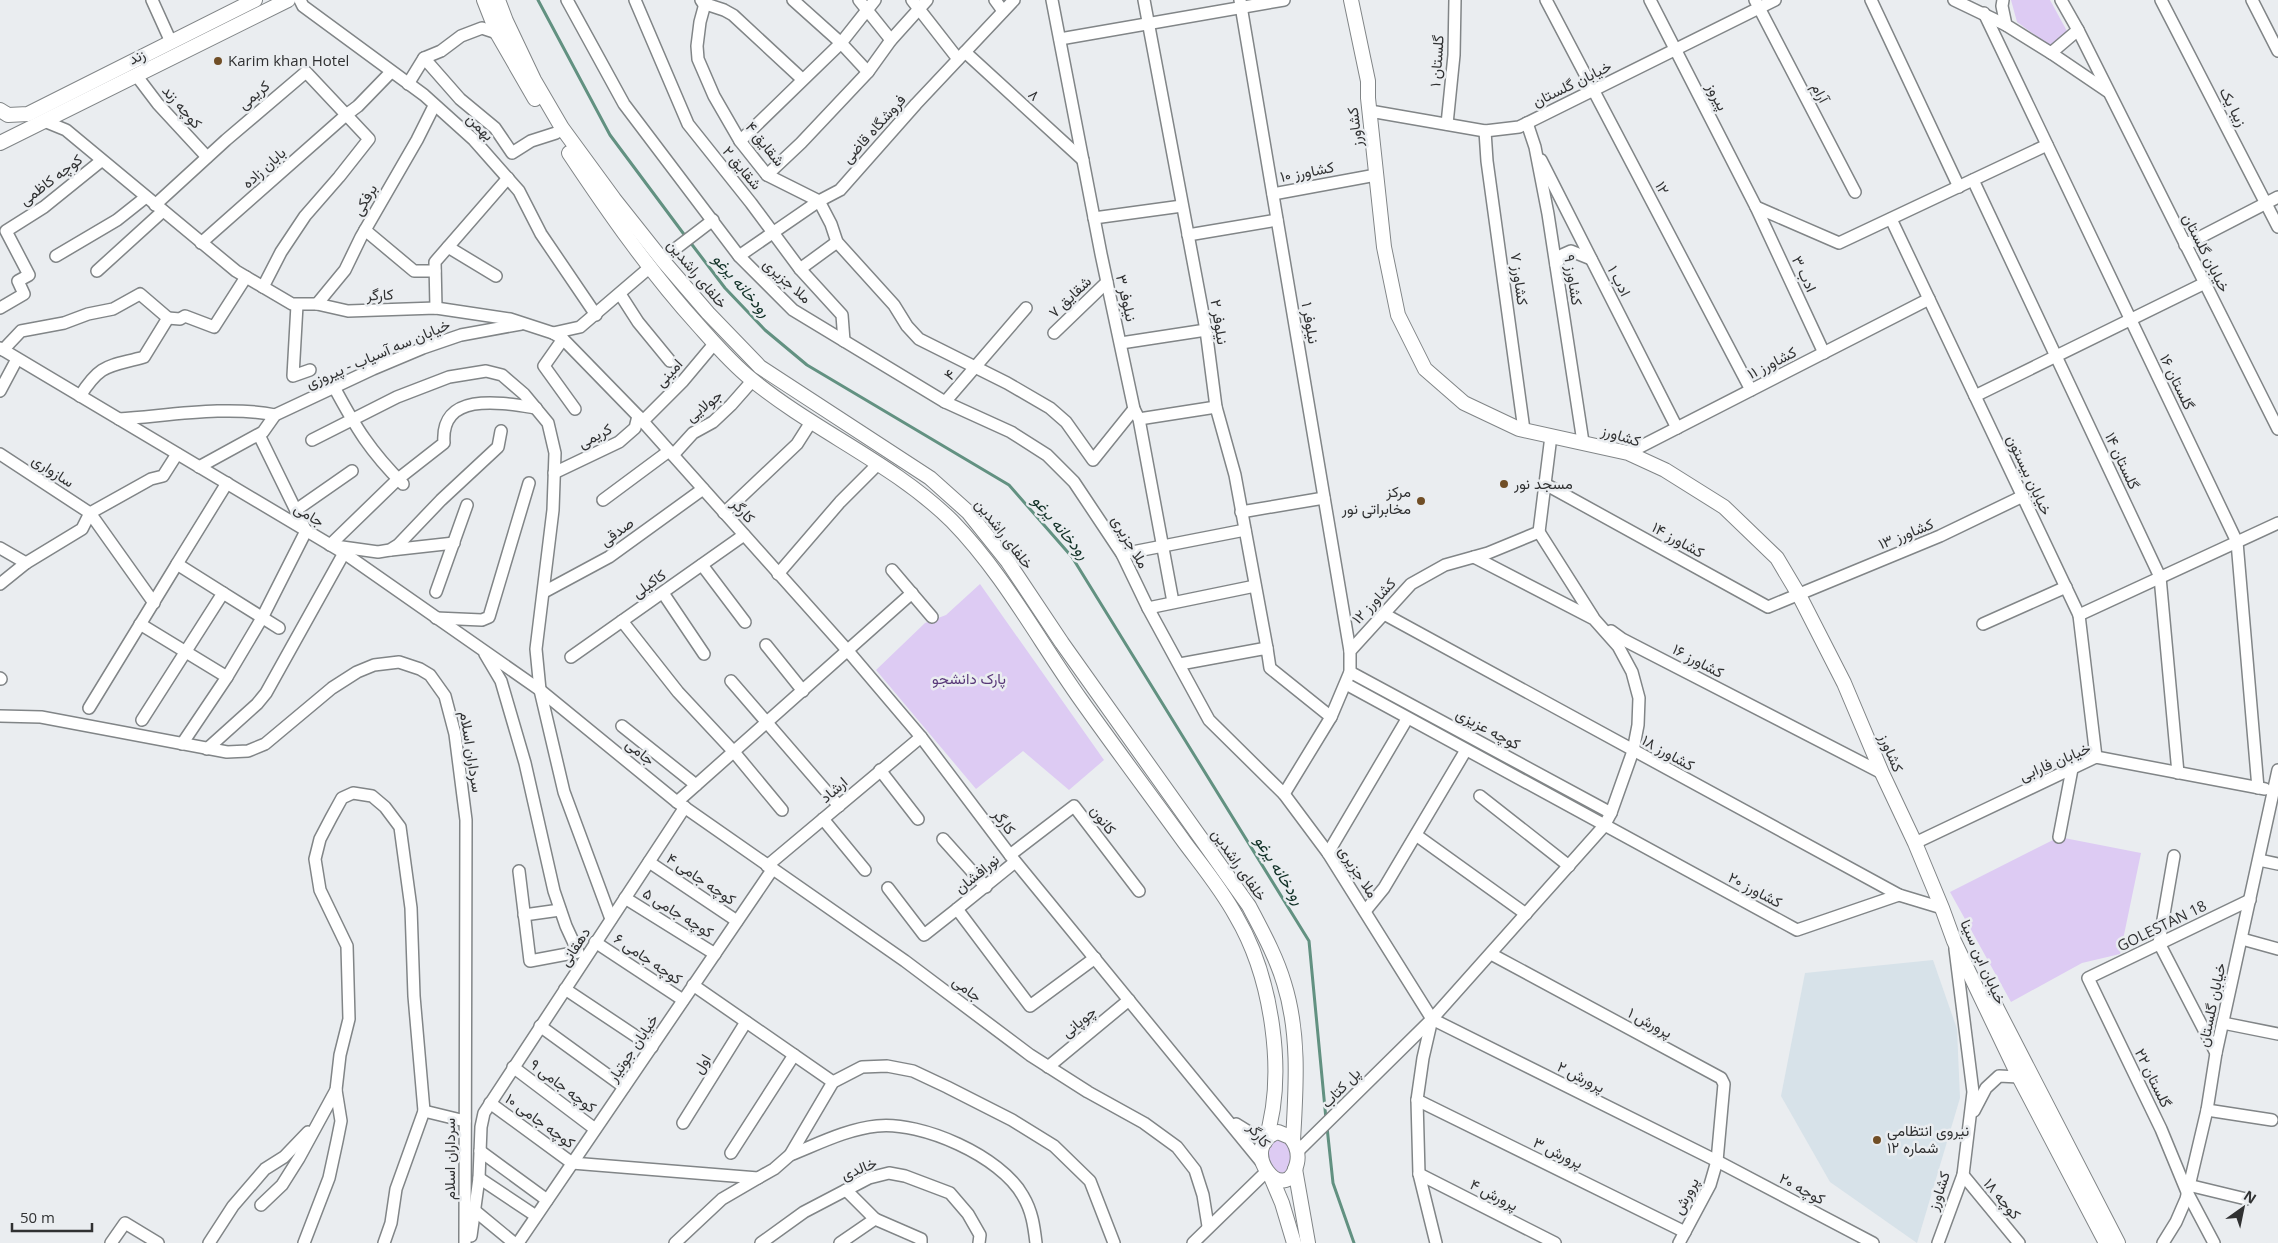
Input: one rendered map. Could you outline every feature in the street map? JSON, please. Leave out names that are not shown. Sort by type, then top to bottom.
[{"type":"main road","name":"زند","points":[[0,110],[8,115],[28,114],[255,0]]},
{"type":"main road","name":"زند","points":[[0,143],[288,0]]},
{"type":"main road","points":[[484,0],[497,33],[556,133],[598,197],[650,268],[714,344],[753,380],[811,422],[914,489],[951,521],[984,558],[1081,700],[1237,917],[1256,960],[1271,1015],[1276,1083],[1272,1114],[1262,1153],[1267,1171],[1282,1203],[1294,1243]]},
{"type":"main road","name":"خلفای راشدین","points":[[498,0],[534,80],[562,128],[614,199],[662,259],[708,313],[760,367],[930,478],[968,512],[1008,562],[1062,643],[1249,906],[1268,942],[1284,984],[1294,1036],[1296,1080],[1295,1146]]},
{"type":"main road","points":[[1342,0],[1359,84],[1368,105]]},
{"type":"main road","name":"کشاورز","points":[[1351,0],[1368,81],[1368,105],[1384,247],[1398,315],[1425,369],[1464,403],[1524,430],[1628,453],[1665,470],[1724,507],[1777,558],[1799,595],[1844,683],[1944,912]]},
{"type":"main road","points":[[650,268],[662,259]]},
{"type":"main road","name":"خیابان ابن سینا","points":[[1944,912],[1954,941],[2019,1077],[2106,1243]]},
{"type":"main road","name":"خیابان ابن سینا","points":[[1944,912],[1957,932],[2118,1243]]},
{"type":"main road","points":[[1265,1142],[1269,1137],[1278,1132],[1287,1134],[1295,1146],[1295,1169],[1308,1243]]},
{"type":"main road","points":[[1267,1171],[1282,1180],[1295,1169]]},
{"type":"street","points":[[152,0],[171,42]]},
{"type":"street","name":"بهمن","points":[[300,0],[303,6],[408,84],[474,140],[519,192],[541,234],[596,315]]},
{"type":"street","name":"ملا جزیری","points":[[567,0],[624,104],[739,256],[793,310],[946,402],[1011,432],[1047,455],[1074,482],[1122,554],[1148,608],[1209,720],[1284,794],[1328,852],[1366,910],[1432,1020]]},
{"type":"street","name":"شقایق ۲","points":[[635,0],[688,124],[751,203],[800,269],[842,315],[844,341]]},
{"type":"street","points":[[793,0],[841,43],[868,72]]},
{"type":"street","points":[[859,0],[891,40]]},
{"type":"street","points":[[740,141],[841,43],[875,0]]},
{"type":"street","points":[[767,175],[801,143],[868,72],[915,4],[927,0]]},
{"type":"street","points":[[995,0],[1003,12]]},
{"type":"street","name":"فروشگاه قاضی","points":[[739,256],[818,201],[840,190],[1014,0]]},
{"type":"street","name":"نیلوفر ۳","points":[[1052,0],[1094,218],[1137,414],[1173,602]]},
{"type":"street","name":"نیلوفر ۲","points":[[1144,0],[1206,330],[1216,408],[1235,475],[1270,668],[1331,717]]},
{"type":"street","points":[[1060,39],[1148,24],[1241,4],[1284,0]]},
{"type":"street","name":"گلستان ۱","points":[[1447,124],[1454,55],[1455,0]]},
{"type":"street","name":"۱۲","points":[[1546,0],[1752,390]]},
{"type":"street","name":"پیروز","points":[[1650,0],[1756,207]]},
{"type":"street","name":"خیابان گلستان","points":[[1368,105],[1485,131],[1519,127],[1676,50],[1757,4],[1775,0]]},
{"type":"street","points":[[1871,0],[1959,187]]},
{"type":"street","points":[[1954,0],[2006,25],[2051,52],[2108,92]]},
{"type":"street","points":[[2003,0],[2002,6],[2006,25]]},
{"type":"street","name":"خیابان گلستان","points":[[2061,0],[2078,30],[2278,428]]},
{"type":"street","name":"زیبا یک","points":[[2161,0],[2278,227]]},
{"type":"street","points":[[2252,0],[2278,51]]},
{"type":"street","points":[[704,1],[733,15],[802,79]]},
{"type":"street","name":"شقایق ۴","points":[[704,1],[697,46],[698,59],[714,96],[740,141],[767,175],[818,201]]},
{"type":"street","name":"۸","points":[[915,4],[962,56],[1083,160]]},
{"type":"street","name":"نیلوفر ۱","points":[[1241,4],[1350,650]]},
{"type":"street","name":"آرام","points":[[1757,4],[1855,192]]},
{"type":"street","name":"گلستان ۱۶","points":[[1984,13],[2237,542],[2258,788]]},
{"type":"street","points":[[408,84],[424,58],[441,51],[461,36],[482,28],[497,33]]},
{"type":"street","points":[[2051,52],[2078,30]]},
{"type":"street","points":[[424,58],[460,98],[494,128],[512,153],[531,141],[556,133]]},
{"type":"street","name":"کریمی","points":[[154,204],[306,72],[369,139],[340,177],[305,216],[281,252],[263,287]]},
{"type":"street","name":"بابان زاده","points":[[201,244],[358,106],[391,72]]},
{"type":"street","name":"کوچه زند","points":[[136,75],[158,104],[207,157]]},
{"type":"street","name":"برفکی","points":[[317,304],[345,270],[365,230],[417,140],[434,106]]},
{"type":"street","name":"کارگر","points":[[44,121],[66,130],[100,161],[201,244],[246,277],[292,304],[317,304],[348,311],[436,308],[510,319],[553,333],[563,339],[640,418],[848,651],[921,737],[1012,859],[1225,1116],[1267,1171]]},
{"type":"street","name":"کشاورز ۹","points":[[1527,123],[1534,148],[1556,265],[1583,442]]},
{"type":"street","name":"کشاورز ۷","points":[[1485,131],[1487,161],[1524,430]]},
{"type":"street","points":[[1756,207],[1839,243],[2047,145]]},
{"type":"street","name":"ادب ۱","points":[[1534,148],[1677,428]]},
{"type":"street","name":"کوچه کاظمی","points":[[0,308],[24,294],[18,281],[29,275],[6,231],[44,207],[100,161]]},
{"type":"street","name":"کشاورز ۱۰","points":[[1273,194],[1376,175]]},
{"type":"street","points":[[436,308],[435,262],[508,178]]},
{"type":"street","name":"گلستان ۱۴","points":[[1973,180],[2160,577],[2178,773]]},
{"type":"street","points":[[2186,245],[2278,197]]},
{"type":"street","points":[[818,201],[831,224],[837,242],[894,305],[906,326],[919,339],[1015,387],[1050,408],[1066,422],[1093,460],[1137,414],[1216,408]]},
{"type":"street","points":[[56,256],[117,220],[154,204]]},
{"type":"street","points":[[97,271],[154,204]]},
{"type":"street","points":[[1094,218],[1182,206]]},
{"type":"street","name":"ادب ۳","points":[[1756,207],[1824,353]]},
{"type":"street","name":"خیابان بیستون","points":[[1891,219],[2079,615],[2096,757]]},
{"type":"street","points":[[662,259],[713,220]]},
{"type":"street","points":[[1188,235],[1277,220]]},
{"type":"street","points":[[365,230],[414,271],[435,271]]},
{"type":"street","points":[[800,269],[837,242]]},
{"type":"street","points":[[448,247],[496,276]]},
{"type":"street","points":[[1556,265],[1562,255],[1571,251],[1591,259]]},
{"type":"street","points":[[553,333],[580,327],[650,268]]},
{"type":"street","points":[[1,349],[21,331],[64,323],[88,314],[113,309],[140,294],[168,318],[186,316],[214,327],[246,277]]},
{"type":"street","name":"شقایق ۷","points":[[1054,333],[1107,282]]},
{"type":"street","points":[[1975,396],[2205,283]]},
{"type":"street","points":[[620,294],[638,322],[670,361]]},
{"type":"street","name":"کشاورز ۱۱","points":[[1628,453],[1929,299]]},
{"type":"street","points":[[297,305],[293,376],[310,370]]},
{"type":"street","name":"۴","points":[[946,402],[1026,308]]},
{"type":"street","points":[[80,396],[92,376],[101,369],[144,357],[168,318]]},
{"type":"street","name":"خیابان سه آسیاب - پیروزی","points":[[199,467],[263,432],[275,415],[423,348],[461,335],[526,324]]},
{"type":"street","points":[[1121,343],[1206,330]]},
{"type":"street","points":[[563,339],[544,366],[575,409]]},
{"type":"street","name":"امینی","points":[[640,418],[684,381],[714,344]]},
{"type":"street","name":"جامی","points":[[1,349],[344,553],[540,690],[681,804],[905,962],[1030,1056],[1088,1092],[1144,1123],[1177,1147],[1195,1170],[1203,1195],[1208,1226]]},
{"type":"street","points":[[0,391],[17,358]]},
{"type":"street","points":[[312,440],[352,421],[397,396],[449,377],[486,371],[502,375],[524,394],[548,423],[555,453],[553,510],[536,650],[540,690],[564,792],[611,919]]},
{"type":"street","name":"جولایی","points":[[603,500],[671,453],[693,434],[713,422],[732,405],[753,380]]},
{"type":"street","points":[[334,387],[352,421],[374,454],[401,482]]},
{"type":"street","points":[[330,545],[444,442],[443,432],[453,413],[476,403],[508,403],[536,408]]},
{"type":"street","points":[[118,419],[225,412],[260,412],[275,415]]},
{"type":"street","name":"کریمی","points":[[554,473],[619,442],[635,428],[640,418]]},
{"type":"street","points":[[724,513],[797,444],[811,422]]},
{"type":"street","points":[[390,550],[398,545],[441,500],[498,447],[501,431]]},
{"type":"street","points":[[182,744],[227,677],[262,618],[306,531],[259,434]]},
{"type":"street","points":[[1539,532],[1551,436]]},
{"type":"street","name":"سازواری","points":[[0,454],[90,513]]},
{"type":"street","points":[[0,584],[26,563],[82,528],[90,513],[151,479],[163,476],[177,454]]},
{"type":"street","points":[[778,574],[840,502],[877,465]]},
{"type":"street","points":[[296,510],[352,471]]},
{"type":"street","points":[[436,618],[482,620],[489,617],[529,482]]},
{"type":"street","points":[[89,708],[227,483]]},
{"type":"street","name":"کشاورز ۱۴","points":[[1545,484],[1768,607],[1799,595]]},
{"type":"street","name":"صدقی","points":[[544,592],[609,557],[703,489]]},
{"type":"street","name":"کشاورز ۱۳","points":[[1799,595],[1940,536],[2023,496]]},
{"type":"street","points":[[1241,512],[1324,498]]},
{"type":"street","points":[[436,592],[467,505]]},
{"type":"street","points":[[90,513],[154,604]]},
{"type":"street","points":[[2079,615],[2278,523]]},
{"type":"street","points":[[1122,554],[1244,530]]},
{"type":"street","name":"کشاورز ۱۲","points":[[1350,650],[1411,584],[1444,565],[1474,557],[1539,532]]},
{"type":"street","name":"کشاورز ۱۶","points":[[1539,532],[1594,619],[1622,639],[1882,773]]},
{"type":"street","name":"کاکیلی","points":[[571,658],[744,535]]},
{"type":"street","points":[[330,545],[378,552],[454,542]]},
{"type":"street","points":[[0,548],[26,563]]},
{"type":"street","points":[[207,749],[257,704],[266,693],[344,553]]},
{"type":"street","points":[[1474,557],[1594,619]]},
{"type":"street","points":[[178,564],[279,628]]},
{"type":"street","points":[[702,565],[745,622]]},
{"type":"street","points":[[892,570],[932,617]]},
{"type":"street","points":[[1148,608],[1255,586]]},
{"type":"street","points":[[1983,624],[2066,587]]},
{"type":"street","points":[[142,720],[222,593]]},
{"type":"street","points":[[663,593],[704,654]]},
{"type":"street","name":"دهقانی","points":[[470,1243],[479,1178],[481,1127],[484,1113],[565,989],[581,956],[596,942],[649,862],[681,804],[696,785],[912,593]]},
{"type":"street","name":"کشاورز ۱۸","points":[[1384,614],[1899,895],[1944,912]]},
{"type":"street","name":"پل کتاب","points":[[1295,1146],[1322,1128],[1432,1020],[1604,826],[1611,813],[1632,751],[1638,725],[1639,698],[1632,672],[1618,646],[1594,619]]},
{"type":"street","points":[[622,621],[678,692],[734,752],[782,810]]},
{"type":"street","points":[[140,624],[227,677]]},
{"type":"street","points":[[766,645],[803,691]]},
{"type":"street","points":[[1180,664],[1267,648]]},
{"type":"street","points":[[483,650],[501,680],[525,763],[554,891],[560,910],[581,956],[530,960],[519,871]]},
{"type":"street","points":[[1284,794],[1331,717],[1350,672],[1350,650]]},
{"type":"street","name":"سرداران اسلام","points":[[0,716],[40,717],[207,749],[227,752],[248,751],[265,744],[332,688],[357,672],[374,665],[389,662],[410,665],[430,675],[447,701],[454,734],[466,820],[465,1243]]},
{"type":"street","name":"کوچه عزیزی","points":[[1350,672],[1611,813]]},
{"type":"street","points":[[731,681],[839,806]]},
{"type":"street","name":"کشاورز ۲۰","points":[[1346,684],[1407,719],[1797,930],[1899,895]]},
{"type":"street","points":[[1328,852],[1407,719]]},
{"type":"street","points":[[622,726],[696,785]]},
{"type":"street","name":"ارشاد","points":[[770,868],[823,819],[921,737]]},
{"type":"street","points":[[1366,910],[1384,888],[1466,750]]},
{"type":"street","name":"خیابان فارابی","points":[[1915,843],[2096,757],[2274,791]]},
{"type":"street","points":[[2059,837],[2072,769]]},
{"type":"street","points":[[880,770],[918,819]]},
{"type":"street","name":"خیابان گلستان","points":[[2163,1243],[2176,1222],[2188,1189],[2207,1110],[2216,1053],[2277,776]]},
{"type":"street","points":[[304,1243],[329,1178],[337,1141],[341,1121],[336,1090],[340,1055],[349,1019],[347,946],[320,890],[316,859],[320,839],[338,805],[342,798],[353,792],[372,796],[385,807],[400,827],[410,908],[414,996],[424,1111],[396,1189],[391,1223],[384,1243]]},
{"type":"street","points":[[1480,796],[1569,866]]},
{"type":"street","name":"کانون","points":[[1012,859],[1074,806],[1139,891]]},
{"type":"street","points":[[823,819],[865,870]]},
{"type":"street","points":[[1416,835],[1526,914]]},
{"type":"street","points":[[943,839],[986,888]]},
{"type":"street","points":[[2174,856],[2159,944],[2216,1053]]},
{"type":"street","name":"نورافشان","points":[[888,888],[924,935],[986,888],[1012,859]]},
{"type":"street","points":[[2258,860],[2278,864]]},
{"type":"street","name":"کوچه جامی ۴","points":[[649,862],[737,921]]},
{"type":"street","name":"خیابان جوتیار","points":[[516,1243],[715,954],[770,868]]},
{"type":"street","name":"کوچه جامی ۵","points":[[625,898],[715,954]]},
{"type":"street","name":"GOLESTAN 18","points":[[2088,978],[2250,900]]},
{"type":"street","points":[[956,909],[1030,1006],[1095,958]]},
{"type":"street","points":[[524,915],[560,910]]},
{"type":"street","points":[[2242,939],[2278,949]]},
{"type":"street","name":"کشاورز","points":[[1938,1243],[1962,1175],[1973,1092],[1954,941]]},
{"type":"street","name":"کوچه جامی ۶","points":[[596,942],[683,1000]]},
{"type":"street","name":"پرورش ۱","points":[[1491,954],[1721,1078],[1724,1084],[1716,1161]]},
{"type":"street","name":"گلستان ۲۲","points":[[2088,978],[2214,1243]]},
{"type":"street","points":[[693,985],[833,1082]]},
{"type":"street","points":[[565,989],[652,1047]]},
{"type":"street","name":"چوپانی","points":[[1048,1067],[1129,1000]]},
{"type":"street","points":[[1432,1020],[1423,1058],[1417,1100],[1419,1174],[1436,1243]]},
{"type":"street","name":"پرورش ۲","points":[[1432,1020],[1716,1161]]},
{"type":"street","name":"اول","points":[[682,1123],[746,1022]]},
{"type":"street","points":[[2223,1023],[2278,1034]]},
{"type":"street","points":[[540,1026],[624,1087]]},
{"type":"street","points":[[731,1153],[794,1055]]},
{"type":"street","points":[[675,1243],[722,1199],[774,1169],[790,1155],[833,1082],[862,1068],[887,1066],[913,1071],[1012,1120],[1054,1146],[1090,1181],[1114,1243]]},
{"type":"street","name":"کوچه جامی ۹","points":[[513,1067],[595,1129]]},
{"type":"street","points":[[1970,1117],[1986,1088],[1994,1079],[2002,1074],[2019,1077]]},
{"type":"street","points":[[261,1205],[282,1185],[336,1090]]},
{"type":"street","name":"پرورش ۳","points":[[1417,1100],[1685,1232]]},
{"type":"street","name":"کوچه جامی ۱۰","points":[[490,1103],[572,1163]]},
{"type":"street","points":[[2207,1110],[2272,1120]]},
{"type":"street","points":[[424,1111],[465,1121]]},
{"type":"street","points":[[1225,1116],[1265,1142]]},
{"type":"street","points":[[209,1243],[233,1206],[265,1169],[284,1157],[318,1122]]},
{"type":"street","points":[[790,1155],[852,1130],[877,1126],[898,1124],[946,1137],[990,1163],[1022,1194],[1033,1219],[1036,1243]]},
{"type":"street","points":[[480,1150],[547,1200]]},
{"type":"street","name":"پرورش","points":[[1679,1243],[1710,1185],[1716,1161]]},
{"type":"street","name":"کوچه ۲۰","points":[[1716,1161],[1873,1243]]},
{"type":"street","points":[[572,1163],[758,1178]]},
{"type":"street","points":[[1193,1243],[1208,1226],[1267,1171]]},
{"type":"street","name":"خالدی","points":[[761,1243],[804,1212],[869,1178],[889,1173],[921,1181],[950,1194],[968,1214],[980,1235],[979,1243]]},
{"type":"street","name":"پرورش ۴","points":[[1419,1174],[1555,1243]]},
{"type":"street","name":"کوچه ۱۸","points":[[1962,1175],[2019,1243]]},
{"type":"street","points":[[479,1178],[536,1216]]},
{"type":"street","points":[[2188,1189],[2246,1198]]},
{"type":"street","points":[[846,1190],[875,1219],[921,1238],[921,1243]]},
{"type":"street","points":[[474,1210],[516,1243]]},
{"type":"street","points":[[840,1243],[875,1219]]},
{"type":"street","points":[[111,1243],[125,1223],[158,1243]]},
{"type":"shaded area","name":"نیروی انتظامی شماره ۱۲","points":[[1933,960],[1957,1029],[1960,1098],[1917,1243],[1830,1182],[1781,1096],[1805,973]]},
{"type":"green space","points":[[2011,0],[2050,0],[2068,33],[2057,43],[2049,45],[2017,22]]},
{"type":"green space","name":"پارک دانشجو","points":[[980,584],[1104,760],[1069,790],[1023,751],[976,789],[876,670],[925,623],[946,615]]},
{"type":"green space","points":[[2059,837],[2141,853],[2120,954],[2082,963],[2011,1002],[1950,892]]},
{"type":"green space","points":[[1275,1140],[1282,1141],[1290,1148],[1290,1164],[1284,1174],[1276,1174],[1268,1156],[1269,1148]]},
{"type":"waterway","name":"رودخانه یرغو","points":[[538,0],[610,135],[686,237]]},
{"type":"waterway","name":"رودخانه یرغو","points":[[690,242],[725,288],[765,330],[807,365],[1009,485],[1072,557],[1309,941],[1326,1119]]},
{"type":"waterway","name":"رودخانه یرغو","points":[[1327,1127],[1333,1183],[1354,1243]]},
{"type":"place","name":"Karim khan Hotel","points":[[218,61]]},
{"type":"place","name":"مسجد نور","points":[[1504,484]]},
{"type":"place","name":"مرکز مخابراتی نور","points":[[1421,501]]},
{"type":"place","name":"نیروی انتظامی شماره ۱۲","points":[[1877,1140]]}]
